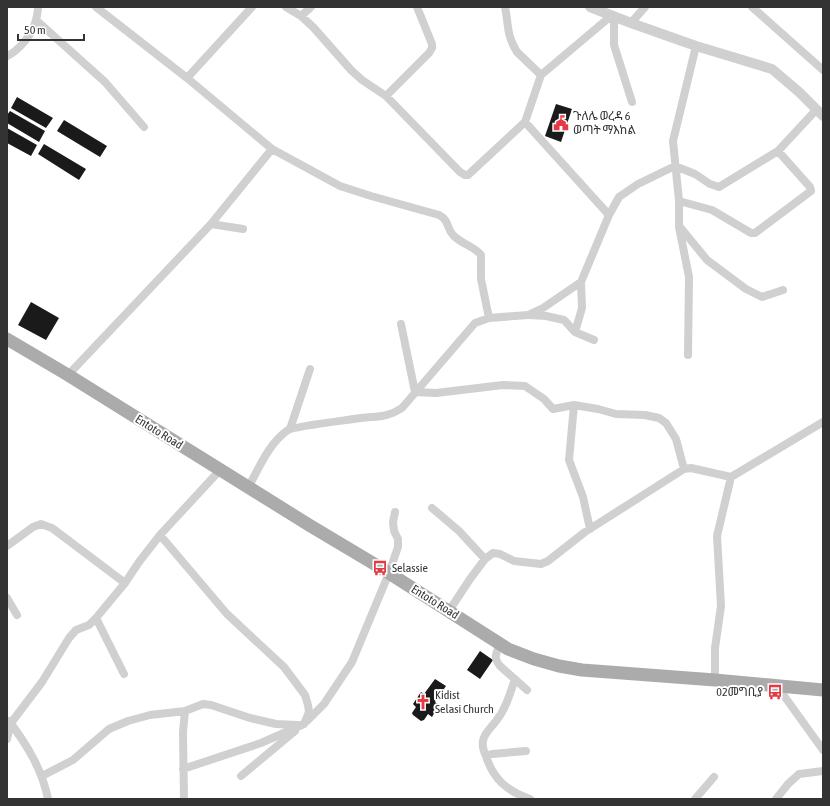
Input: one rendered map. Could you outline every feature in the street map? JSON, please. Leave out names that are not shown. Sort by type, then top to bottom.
[{"type":"main road","name":"Entoto Road","points":[[7,339],[389,573],[508,649],[534,659],[559,666],[582,670],[823,690]]},
{"type":"street","points":[[7,56],[13,53],[28,36],[36,20],[38,7]]},
{"type":"street","points":[[96,7],[187,78],[272,149],[340,186],[439,215],[446,220],[453,235],[475,249],[481,255],[481,279],[489,318]]},
{"type":"street","points":[[187,78],[252,7]]},
{"type":"street","points":[[286,7],[301,16],[313,27],[351,70],[362,80],[386,96],[465,175],[471,174],[525,122],[541,75],[613,16]]},
{"type":"street","points":[[301,16],[311,7]]},
{"type":"street","points":[[386,96],[429,54],[432,48],[432,44],[417,7]]},
{"type":"street","points":[[506,7],[508,32],[514,47],[517,52],[541,75]]},
{"type":"street","points":[[576,332],[582,308],[581,282],[609,215],[619,198],[638,184],[675,166],[695,174],[710,184],[719,187],[778,151],[820,113],[784,78],[772,69],[696,46],[590,7]]},
{"type":"street","points":[[631,23],[644,7]]},
{"type":"street","points":[[752,7],[823,70]]},
{"type":"street","points":[[613,16],[614,45],[632,102]]},
{"type":"street","points":[[36,20],[105,82],[144,128]]},
{"type":"street","points":[[688,355],[688,277],[679,227],[679,201],[673,141],[696,46]]},
{"type":"street","points":[[525,122],[609,215]]},
{"type":"street","points":[[68,375],[211,224],[272,149]]},
{"type":"street","points":[[679,201],[712,210],[751,234],[755,234],[811,191],[810,187],[778,151]]},
{"type":"street","points":[[211,224],[243,229]]},
{"type":"street","points":[[679,227],[707,260],[746,289],[762,297],[783,290]]},
{"type":"street","points":[[528,315],[543,308],[581,282]]},
{"type":"street","points":[[248,488],[272,446],[280,436],[290,429],[361,418],[385,416],[402,408],[475,323],[489,318],[528,315],[546,316],[564,320],[576,332],[594,340]]},
{"type":"street","points":[[401,324],[415,392]]},
{"type":"street","points":[[290,429],[310,369]]},
{"type":"street","points":[[415,392],[436,393],[503,385],[525,386],[544,399],[553,410],[574,405],[616,414],[645,415],[659,418],[666,423],[676,440],[684,469]]},
{"type":"street","points":[[574,405],[569,460],[583,497],[590,529]]},
{"type":"street","points":[[449,611],[485,559],[494,553],[500,554],[514,561],[541,564],[556,556],[590,529],[684,469],[691,468],[731,477],[823,422]]},
{"type":"street","points":[[7,739],[9,721],[42,682],[69,638],[76,630],[89,625],[96,618],[125,583],[160,535],[220,470]]},
{"type":"street","points":[[715,680],[715,648],[721,606],[717,536],[731,477]]},
{"type":"street","points":[[432,508],[459,531],[485,559]]},
{"type":"street","points":[[241,776],[304,724],[324,704],[352,662],[389,573],[399,542],[394,531],[393,522],[395,512]]},
{"type":"street","points":[[7,546],[33,527],[41,524],[52,528],[125,583]]},
{"type":"street","points":[[160,535],[227,614],[290,674],[305,695],[309,712],[304,724],[261,743],[183,769]]},
{"type":"street","points":[[7,598],[17,615]]},
{"type":"street","points":[[96,618],[124,674]]},
{"type":"street","points":[[500,644],[495,657],[496,662],[527,690]]},
{"type":"street","points":[[515,679],[502,713],[487,732],[483,741],[486,756],[497,779],[515,793],[530,799]]},
{"type":"street","points":[[777,686],[823,750]]},
{"type":"street","points":[[42,776],[72,760],[109,729],[128,721],[150,715],[185,711],[203,704],[276,724],[304,724]]},
{"type":"street","points":[[184,799],[183,732],[185,711]]},
{"type":"street","points":[[9,721],[34,756],[42,776],[48,799]]},
{"type":"street","points":[[486,756],[492,754],[526,751]]},
{"type":"street","points":[[776,799],[788,784],[799,774],[823,771]]},
{"type":"street","points":[[695,799],[714,777]]},
{"type":"building","points":[[17,97],[53,118],[46,128],[11,108]]},
{"type":"building","points":[[556,104],[572,109],[561,142],[545,136]]},
{"type":"building","points":[[10,111],[45,131],[39,142],[7,123],[7,115]]},
{"type":"building","points":[[64,120],[107,146],[100,157],[57,131]]},
{"type":"building","points":[[7,128],[37,145],[31,156],[7,143]]},
{"type":"building","points":[[44,144],[86,169],[79,180],[38,154]]},
{"type":"building","points":[[31,302],[59,318],[46,340],[18,325]]},
{"type":"building","points":[[480,651],[493,660],[480,679],[467,670]]},
{"type":"building","name":"Kidist Selasi Church","points":[[435,679],[446,686],[435,702],[439,705],[432,717],[428,714],[424,720],[421,721],[412,713],[416,707],[413,704],[421,692],[424,694]]},
{"type":"place","name":"ጉለሌ ወረዳ 6 ወጣት ማእከል","points":[[561,123]]},
{"type":"place","name":"Selassie","points":[[380,568]]},
{"type":"place","name":"02መግቢያ","points":[[775,692]]},
{"type":"place","name":"Kidist Selasi Church","points":[[423,702]]}]
